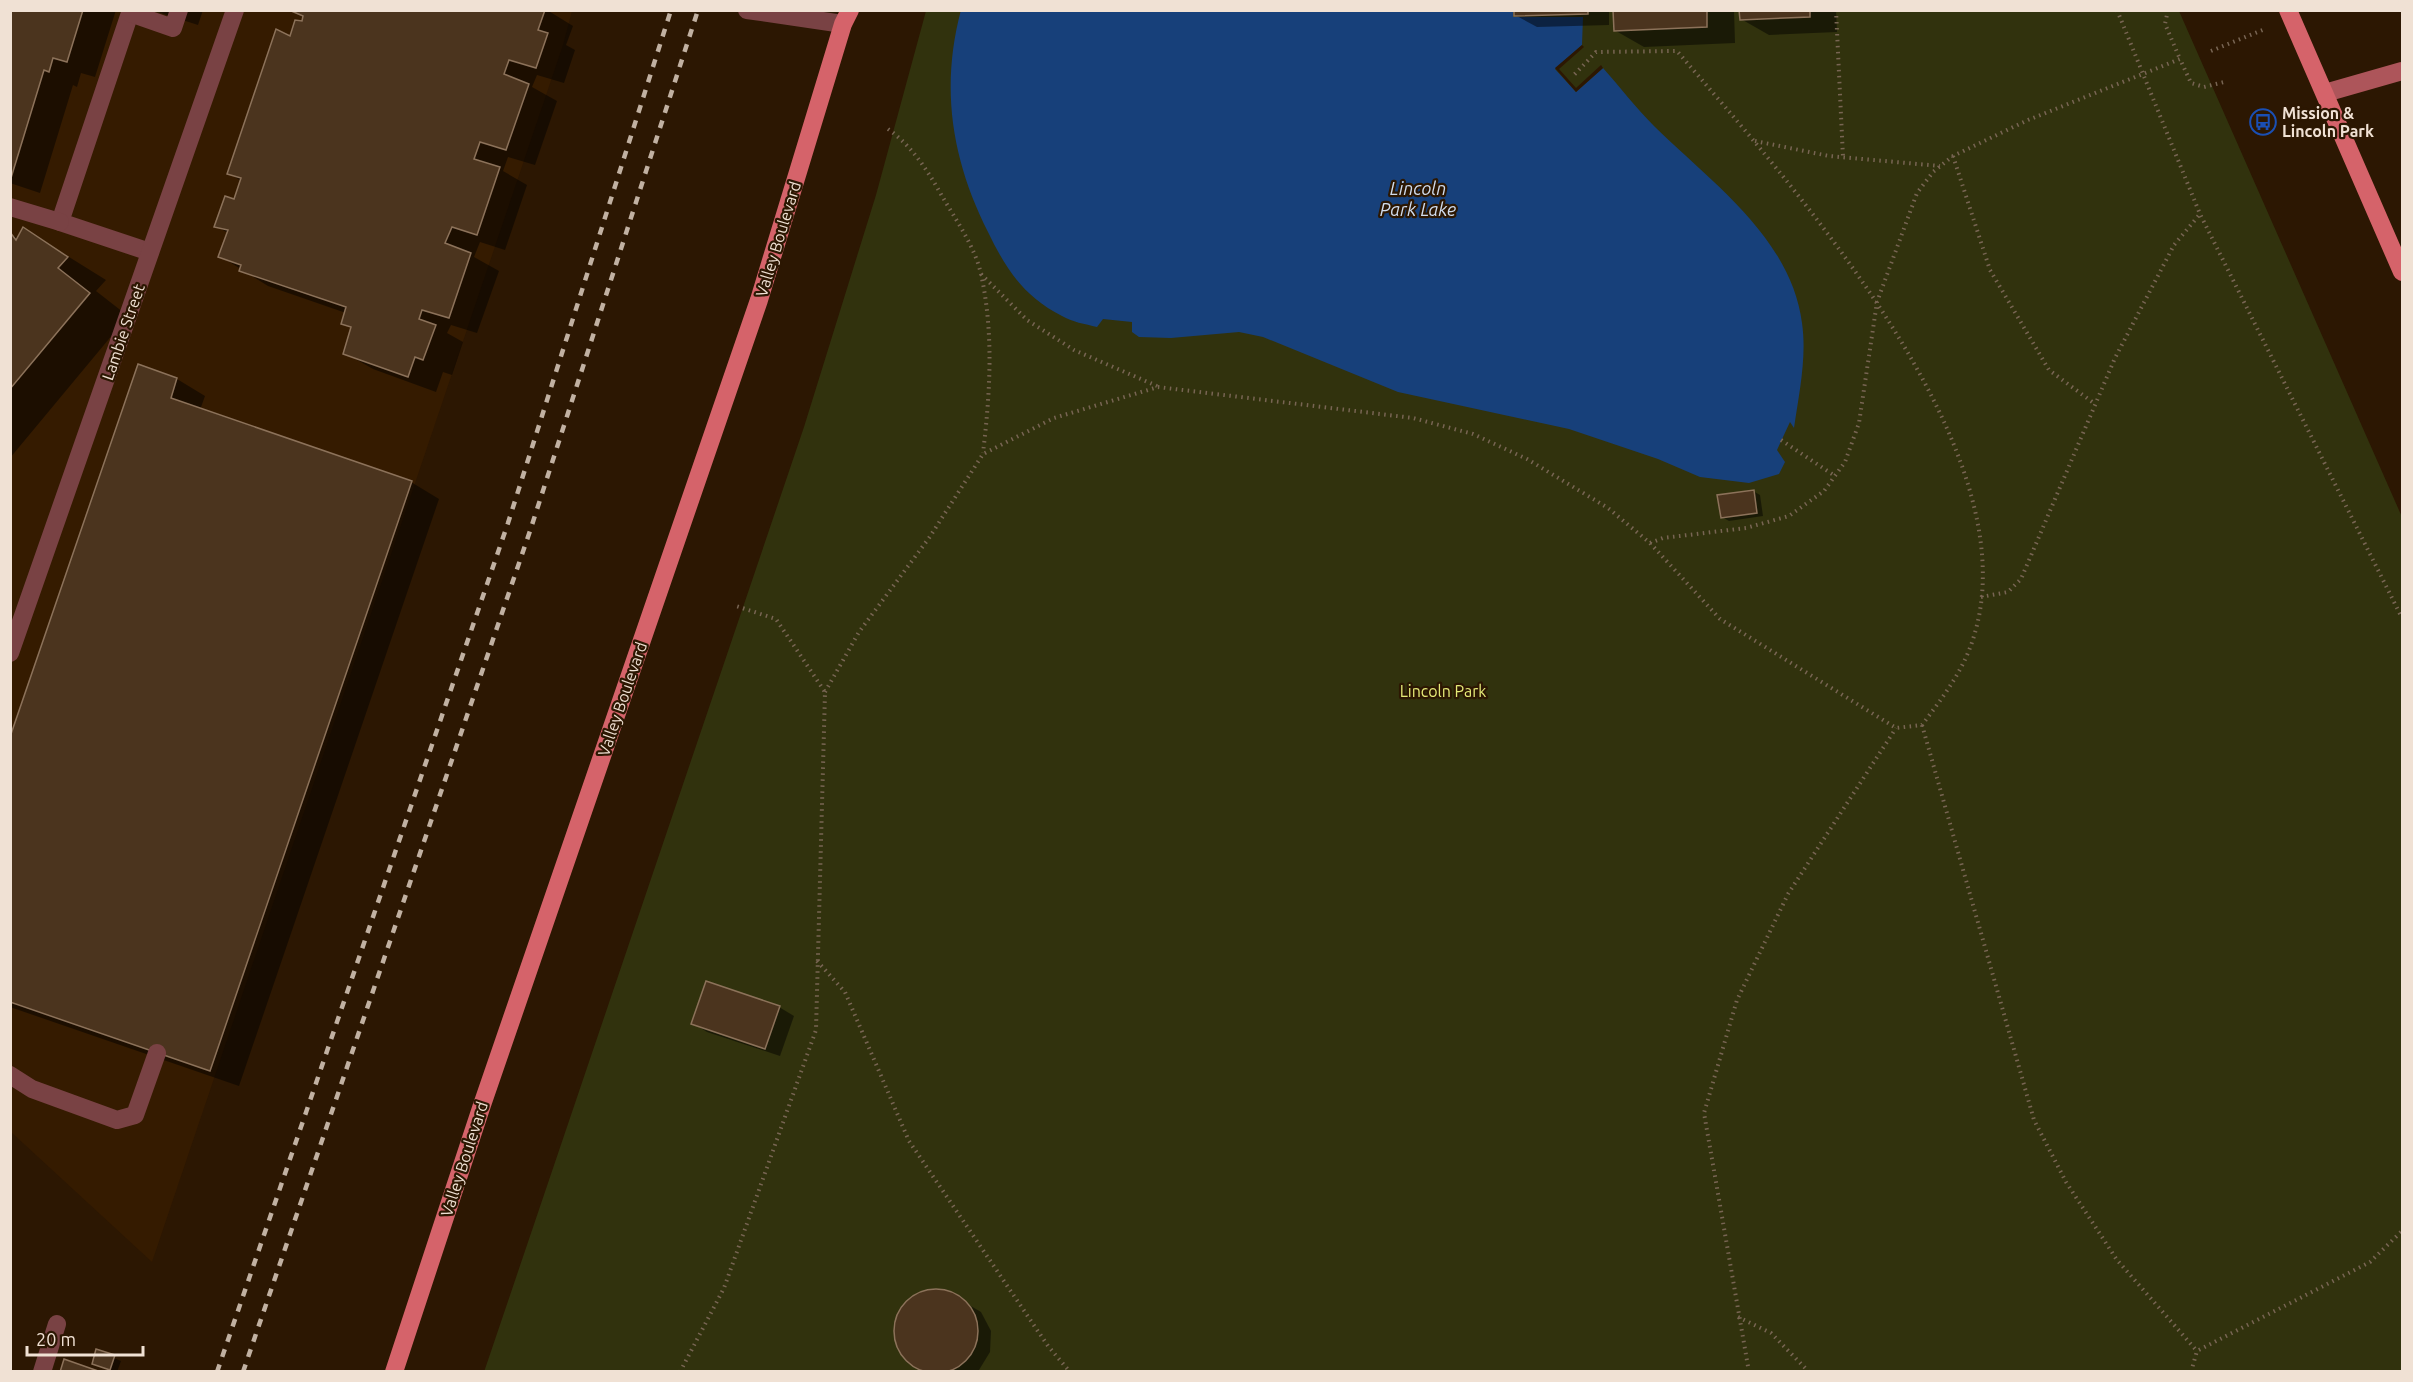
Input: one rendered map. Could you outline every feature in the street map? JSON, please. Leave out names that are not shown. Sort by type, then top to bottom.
[{"type":"main road","points":[[2289,14],[2403,272]]},
{"type":"main road","name":"Valley Boulevard","points":[[394,1371],[482,1105],[759,300],[845,15]]},
{"type":"street","points":[[60,222],[130,12],[173,28],[178,10]]},
{"type":"street","name":"Lambie Street","points":[[10,653],[235,10]]},
{"type":"street","points":[[747,10],[845,15]]},
{"type":"street","points":[[827,10],[845,15]]},
{"type":"street","points":[[2325,93],[2403,71]]},
{"type":"street","points":[[10,207],[150,252]]},
{"type":"street","points":[[10,1075],[32,1089],[117,1120],[135,1115],[157,1053]]},
{"type":"street","points":[[42,1371],[57,1324]]},
{"type":"path","points":[[1836,10],[1843,157]]},
{"type":"path","points":[[2117,10],[2200,214],[2403,618]]},
{"type":"path","points":[[2168,10],[2165,24],[2191,83],[2204,87],[2224,82]]},
{"type":"path","points":[[2211,51],[2289,14]]},
{"type":"path","points":[[888,129],[902,139],[930,175],[963,234],[981,273],[1027,320],[1064,344],[1158,387],[1413,418],[1473,434],[1527,459],[1608,507],[1650,543],[1720,619],[1896,728],[1922,725],[1959,672],[1974,635],[1982,597],[1982,553],[1977,520],[1962,464],[1943,417],[1877,302],[1754,141],[1677,51],[1596,52],[1572,77]]},
{"type":"path","points":[[1650,543],[1663,538],[1746,528],[1789,516],[1824,491],[1845,462],[1859,423],[1877,302],[1917,193],[1940,166],[1953,156],[2028,120],[2143,76],[2180,59]]},
{"type":"path","points":[[1754,141],[1843,157],[1940,166]]},
{"type":"path","points":[[1953,156],[1990,270],[2049,370],[2095,404]]},
{"type":"path","points":[[1982,597],[2008,592],[2021,579],[2115,358],[2174,245],[2200,214]]},
{"type":"path","points":[[680,1371],[724,1288],[816,1030],[825,692],[859,632],[929,537],[983,454],[990,387],[981,273]]},
{"type":"path","points":[[983,454],[1054,418],[1158,387]]},
{"type":"path","points":[[1781,440],[1834,476]]},
{"type":"path","points":[[736,606],[776,619],[825,692]]},
{"type":"path","points":[[1922,725],[2034,1120],[2066,1182],[2117,1260],[2197,1351]]},
{"type":"path","points":[[1749,1371],[1704,1113],[1737,999],[1788,894],[1896,728]]},
{"type":"path","points":[[817,960],[845,992],[909,1141],[1048,1346],[1070,1371]]},
{"type":"path","points":[[2191,1371],[2197,1351],[2370,1262],[2403,1231]]},
{"type":"path","points":[[1738,1317],[1772,1333],[1809,1371]]},
{"type":"shaded area","points":[[10,11],[572,11],[563,45],[152,1262],[11,1132]]},
{"type":"green space","name":"Lincoln Park","points":[[926,11],[2179,11],[2402,517],[2402,1371],[484,1372],[804,427],[876,195]]},
{"type":"water","name":"Lincoln Park Lake","points":[[961,10],[1513,10],[1513,17],[1583,17],[1582,45],[1555,69],[1576,92],[1603,68],[1654,126],[1745,214],[1765,238],[1782,264],[1795,292],[1802,323],[1803,362],[1794,428],[1790,422],[1777,450],[1785,462],[1779,474],[1749,483],[1700,477],[1658,459],[1569,429],[1398,392],[1263,337],[1239,332],[1171,338],[1139,337],[1132,332],[1132,322],[1103,319],[1097,327],[1062,316],[1037,300],[1009,270],[988,232],[966,178],[953,124],[951,96],[951,68]]},
{"type":"pier","points":[[1582,45],[1584,47],[1559,69],[1576,88],[1601,65],[1603,68],[1576,92],[1555,68]]},
{"type":"building","points":[[10,10],[83,10],[67,62],[53,58],[49,72],[44,70],[11,178]]},
{"type":"building","points":[[289,10],[545,10],[538,30],[548,33],[536,68],[509,60],[504,74],[529,84],[506,150],[480,142],[474,159],[500,167],[477,235],[452,227],[445,243],[471,253],[449,318],[422,310],[419,319],[436,325],[423,360],[415,357],[408,377],[343,354],[351,327],[341,324],[346,307],[239,271],[241,265],[218,257],[228,230],[214,227],[225,196],[234,199],[241,178],[227,174],[276,29],[290,36],[295,20],[302,21],[303,16]]},
{"type":"building","points":[[1514,10],[1588,10],[1588,14],[1514,16]]},
{"type":"building","points":[[1613,10],[1707,10],[1707,27],[1614,31]]},
{"type":"building","points":[[1739,10],[1810,10],[1810,17],[1740,20]]},
{"type":"building","points":[[23,227],[68,257],[58,268],[90,293],[10,389],[10,232],[16,240]]},
{"type":"building","points":[[138,364],[177,378],[171,398],[412,481],[210,1071],[10,1002],[10,737]]},
{"type":"building","points":[[1754,490],[1757,513],[1721,518],[1717,495]]},
{"type":"building","points":[[706,981],[780,1006],[765,1049],[691,1024]]},
{"type":"building","points":[[936,1289],[959,1296],[971,1308],[978,1331],[971,1354],[959,1366],[936,1373],[913,1366],[901,1354],[894,1331],[901,1308],[913,1296]]},
{"type":"building","points":[[96,1349],[115,1355],[110,1370],[92,1364]]},
{"type":"building","points":[[64,1359],[101,1372],[60,1372]]},
{"type":"railway","points":[[217,1372],[508,523],[671,10]]},
{"type":"railway","points":[[243,1372],[530,531],[698,10]]},
{"type":"place","name":"Mission & Lincoln Park","points":[[2263,122]]}]
